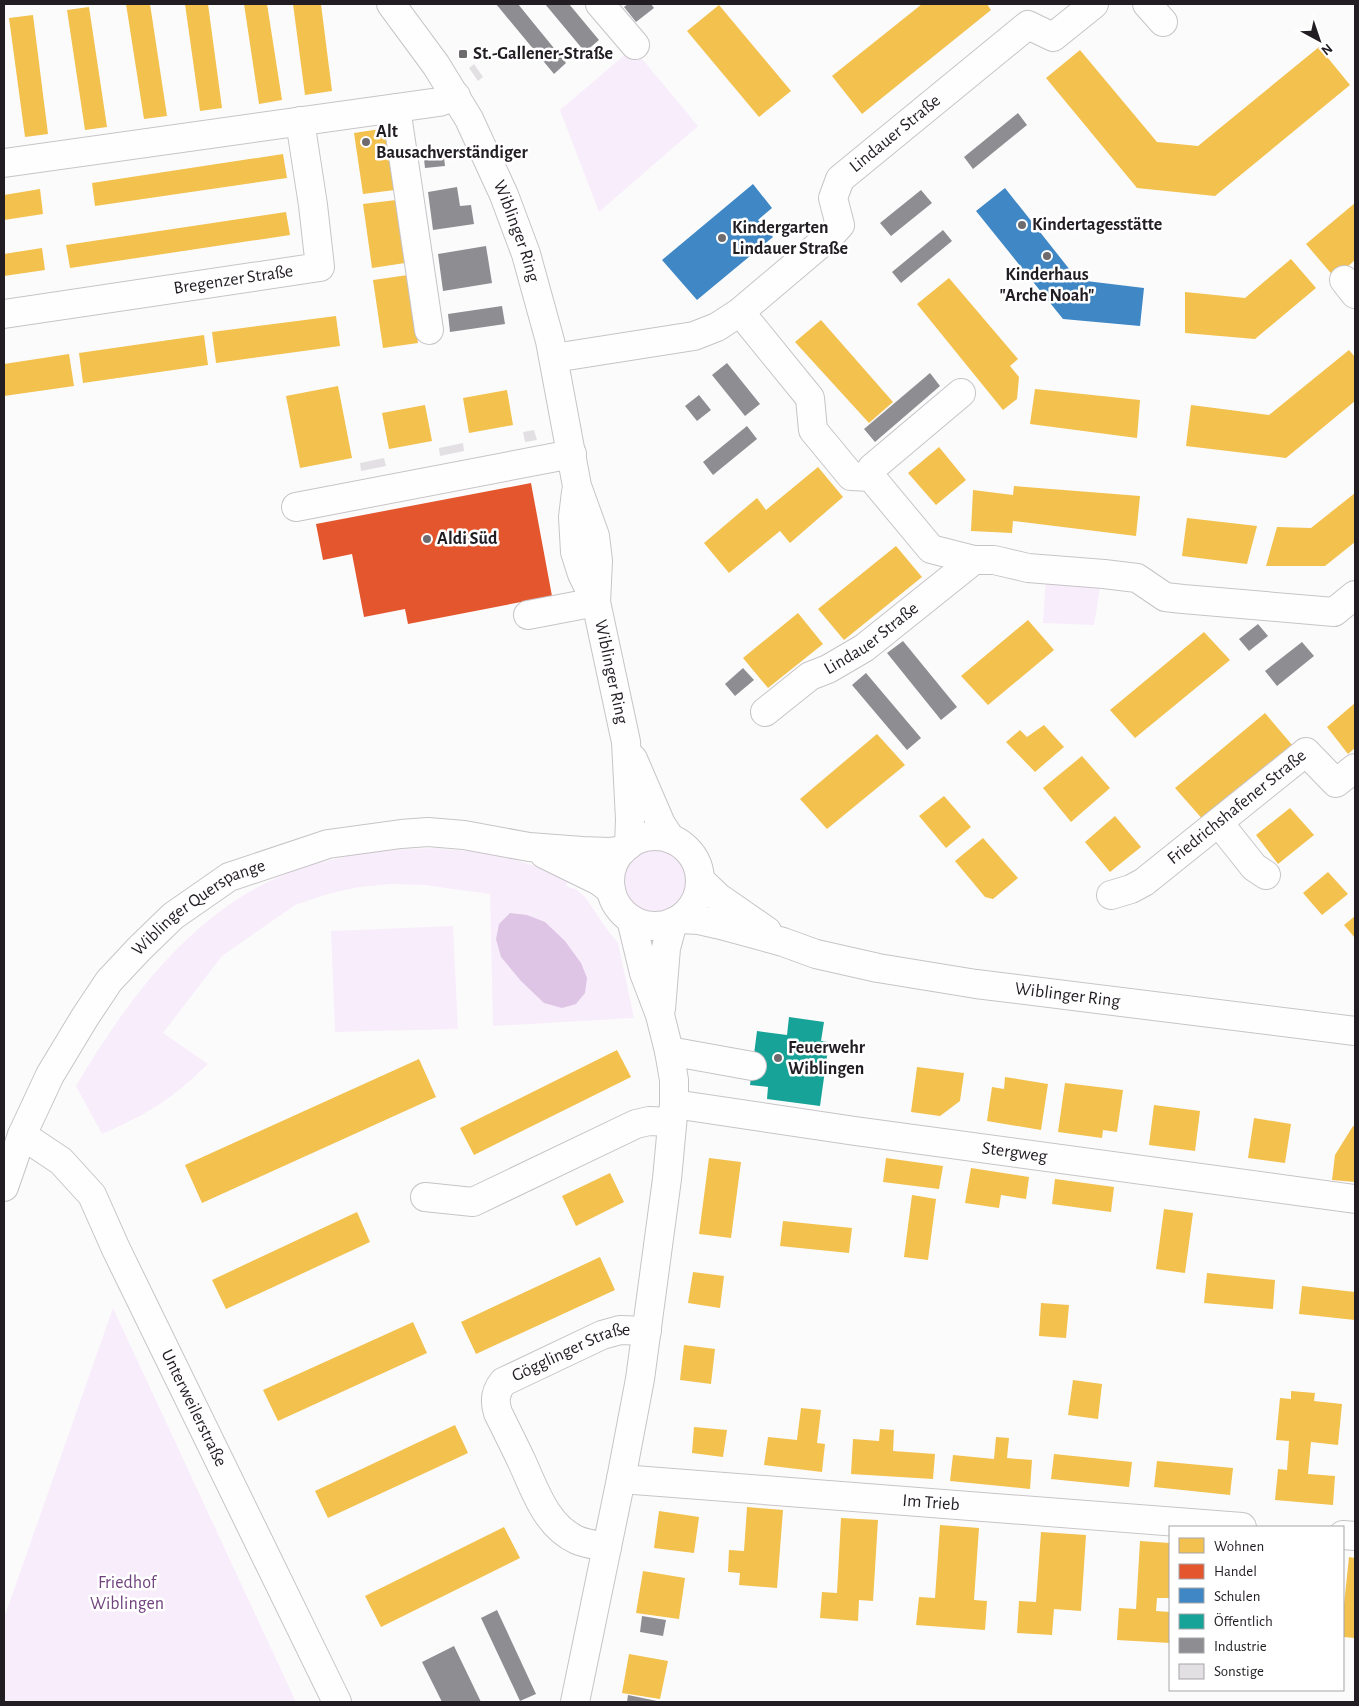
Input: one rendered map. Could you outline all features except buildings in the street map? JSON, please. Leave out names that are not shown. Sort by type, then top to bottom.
[{"type":"street","name":"Wiblinger Ring","points":[[391,4],[424,48],[456,96],[484,149],[515,222],[535,281],[554,358],[577,486],[573,517],[575,552],[582,574],[596,602],[626,742],[630,819],[626,847]]},
{"type":"street","name":"Lindauer Straße","points":[[554,358],[694,336],[717,327],[740,312],[831,235],[840,225],[833,198],[840,179],[1028,25],[1054,37],[1094,4]]},
{"type":"street","points":[[606,8],[635,45]]},
{"type":"street","points":[[4,163],[440,102],[456,96]]},
{"type":"street","points":[[396,108],[430,330]]},
{"type":"street","name":"Bregenzer Straße","points":[[4,314],[320,266],[313,204],[300,121]]},
{"type":"street","points":[[740,312],[810,398],[813,430],[851,476],[871,477]]},
{"type":"street","points":[[961,393],[872,468],[871,477],[931,549],[974,560],[994,560],[1028,568],[1137,578],[1165,597],[1206,602],[1334,612],[1355,594]]},
{"type":"street","points":[[296,507],[572,454]]},
{"type":"street","name":"Lindauer Straße","points":[[765,712],[810,676],[828,669],[864,648],[974,560]]},
{"type":"street","points":[[528,615],[596,602]]},
{"type":"street","name":"Wiblinger Ring","points":[[626,742],[661,824],[671,839]]},
{"type":"street","name":"Friedrichshafener Straße","points":[[1111,894],[1131,889],[1144,882],[1306,752],[1336,783],[1355,768]]},
{"type":"street","points":[[1219,823],[1254,867],[1266,875]]},
{"type":"street","name":"Wiblinger Querspange","points":[[4,1187],[22,1135],[50,1075],[85,1017],[110,982],[139,949],[173,916],[229,877],[328,844],[374,836],[428,832],[486,838],[529,847],[601,852],[626,847]]},
{"type":"street","points":[[656,836],[671,839],[684,846],[694,858],[700,880],[698,895],[691,908],[677,921],[666,925],[644,925],[624,914],[616,903],[610,882],[612,868],[618,855],[626,847],[648,837],[656,836]]},
{"type":"street","name":"Wiblinger Querspange","points":[[529,847],[599,881],[611,890]]},
{"type":"street","name":"Wiblinger Ring","points":[[700,880],[718,897],[783,942]]},
{"type":"street","name":"Gögglinger Straße","points":[[576,1702],[621,1479],[647,1331],[667,1179],[673,1113],[674,1080],[669,1051],[660,1015],[646,979],[631,919]]},
{"type":"street","name":"Wiblinger Ring","points":[[677,921],[699,920],[783,942],[816,954],[878,968],[976,984],[1355,1031]]},
{"type":"street","name":"Gögglinger Straße","points":[[660,1015],[665,954],[677,921]]},
{"type":"street","points":[[669,1051],[752,1066]]},
{"type":"street","points":[[425,1197],[473,1202],[628,1127],[673,1113]]},
{"type":"street","name":"Stergweg","points":[[673,1113],[864,1132],[1355,1199]]},
{"type":"street","name":"Unterweilerstraße","points":[[22,1135],[61,1161],[92,1195],[116,1249],[337,1702]]},
{"type":"street","name":"Gögglinger Straße","points":[[607,1547],[576,1539],[558,1526],[550,1517],[537,1495],[498,1413],[495,1405],[495,1396],[498,1388],[504,1382],[602,1334],[620,1330],[647,1331]]},
{"type":"street","name":"Im Trieb","points":[[621,1479],[1229,1526]]},
{"type":"green space","points":[[633,48],[698,126],[599,212],[560,110]]},
{"type":"green space","points":[[1046,577],[1101,582],[1094,625],[1043,623]]},
{"type":"green space","points":[[656,847],[669,850],[680,857],[687,868],[690,881],[687,894],[680,905],[669,912],[656,915],[643,912],[632,905],[625,894],[622,881],[625,868],[632,857],[643,850]]},
{"type":"green space","points":[[434,848],[479,852],[503,857],[569,877],[566,886],[577,890],[585,897],[618,943],[634,1018],[493,1026],[490,894],[424,885],[391,884],[359,887],[328,894],[295,905],[222,956],[163,1033],[208,1064],[183,1087],[152,1109],[102,1134],[76,1086],[133,1000],[177,949],[202,926],[229,905],[258,887],[298,869],[363,853]]},
{"type":"green space","points":[[453,926],[458,1029],[335,1032],[331,931]]},
{"type":"green space","name":"Friedhof Wiblingen","points":[[113,1308],[296,1702],[4,1702],[4,1618]]},
{"type":"shaded area","points":[[510,913],[527,915],[545,922],[565,941],[581,963],[587,978],[585,993],[576,1004],[562,1008],[544,1003],[521,981],[501,957],[496,939],[499,924]]},
{"type":"place","name":"St.-Gallener-Straße","points":[[463,54]]},
{"type":"place","name":"Alt Bausachverständiger","points":[[366,142]]},
{"type":"place","name":"Kindertagesstätte","points":[[1022,225]]},
{"type":"place","name":"Kindergarten Lindauer Straße","points":[[722,238]]},
{"type":"place","name":"Kinderhaus \"Arche Noah\"","points":[[1047,256]]},
{"type":"place","name":"Aldi Süd","points":[[427,539]]},
{"type":"place","name":"Feuerwehr Wiblingen","points":[[778,1058]]}]
